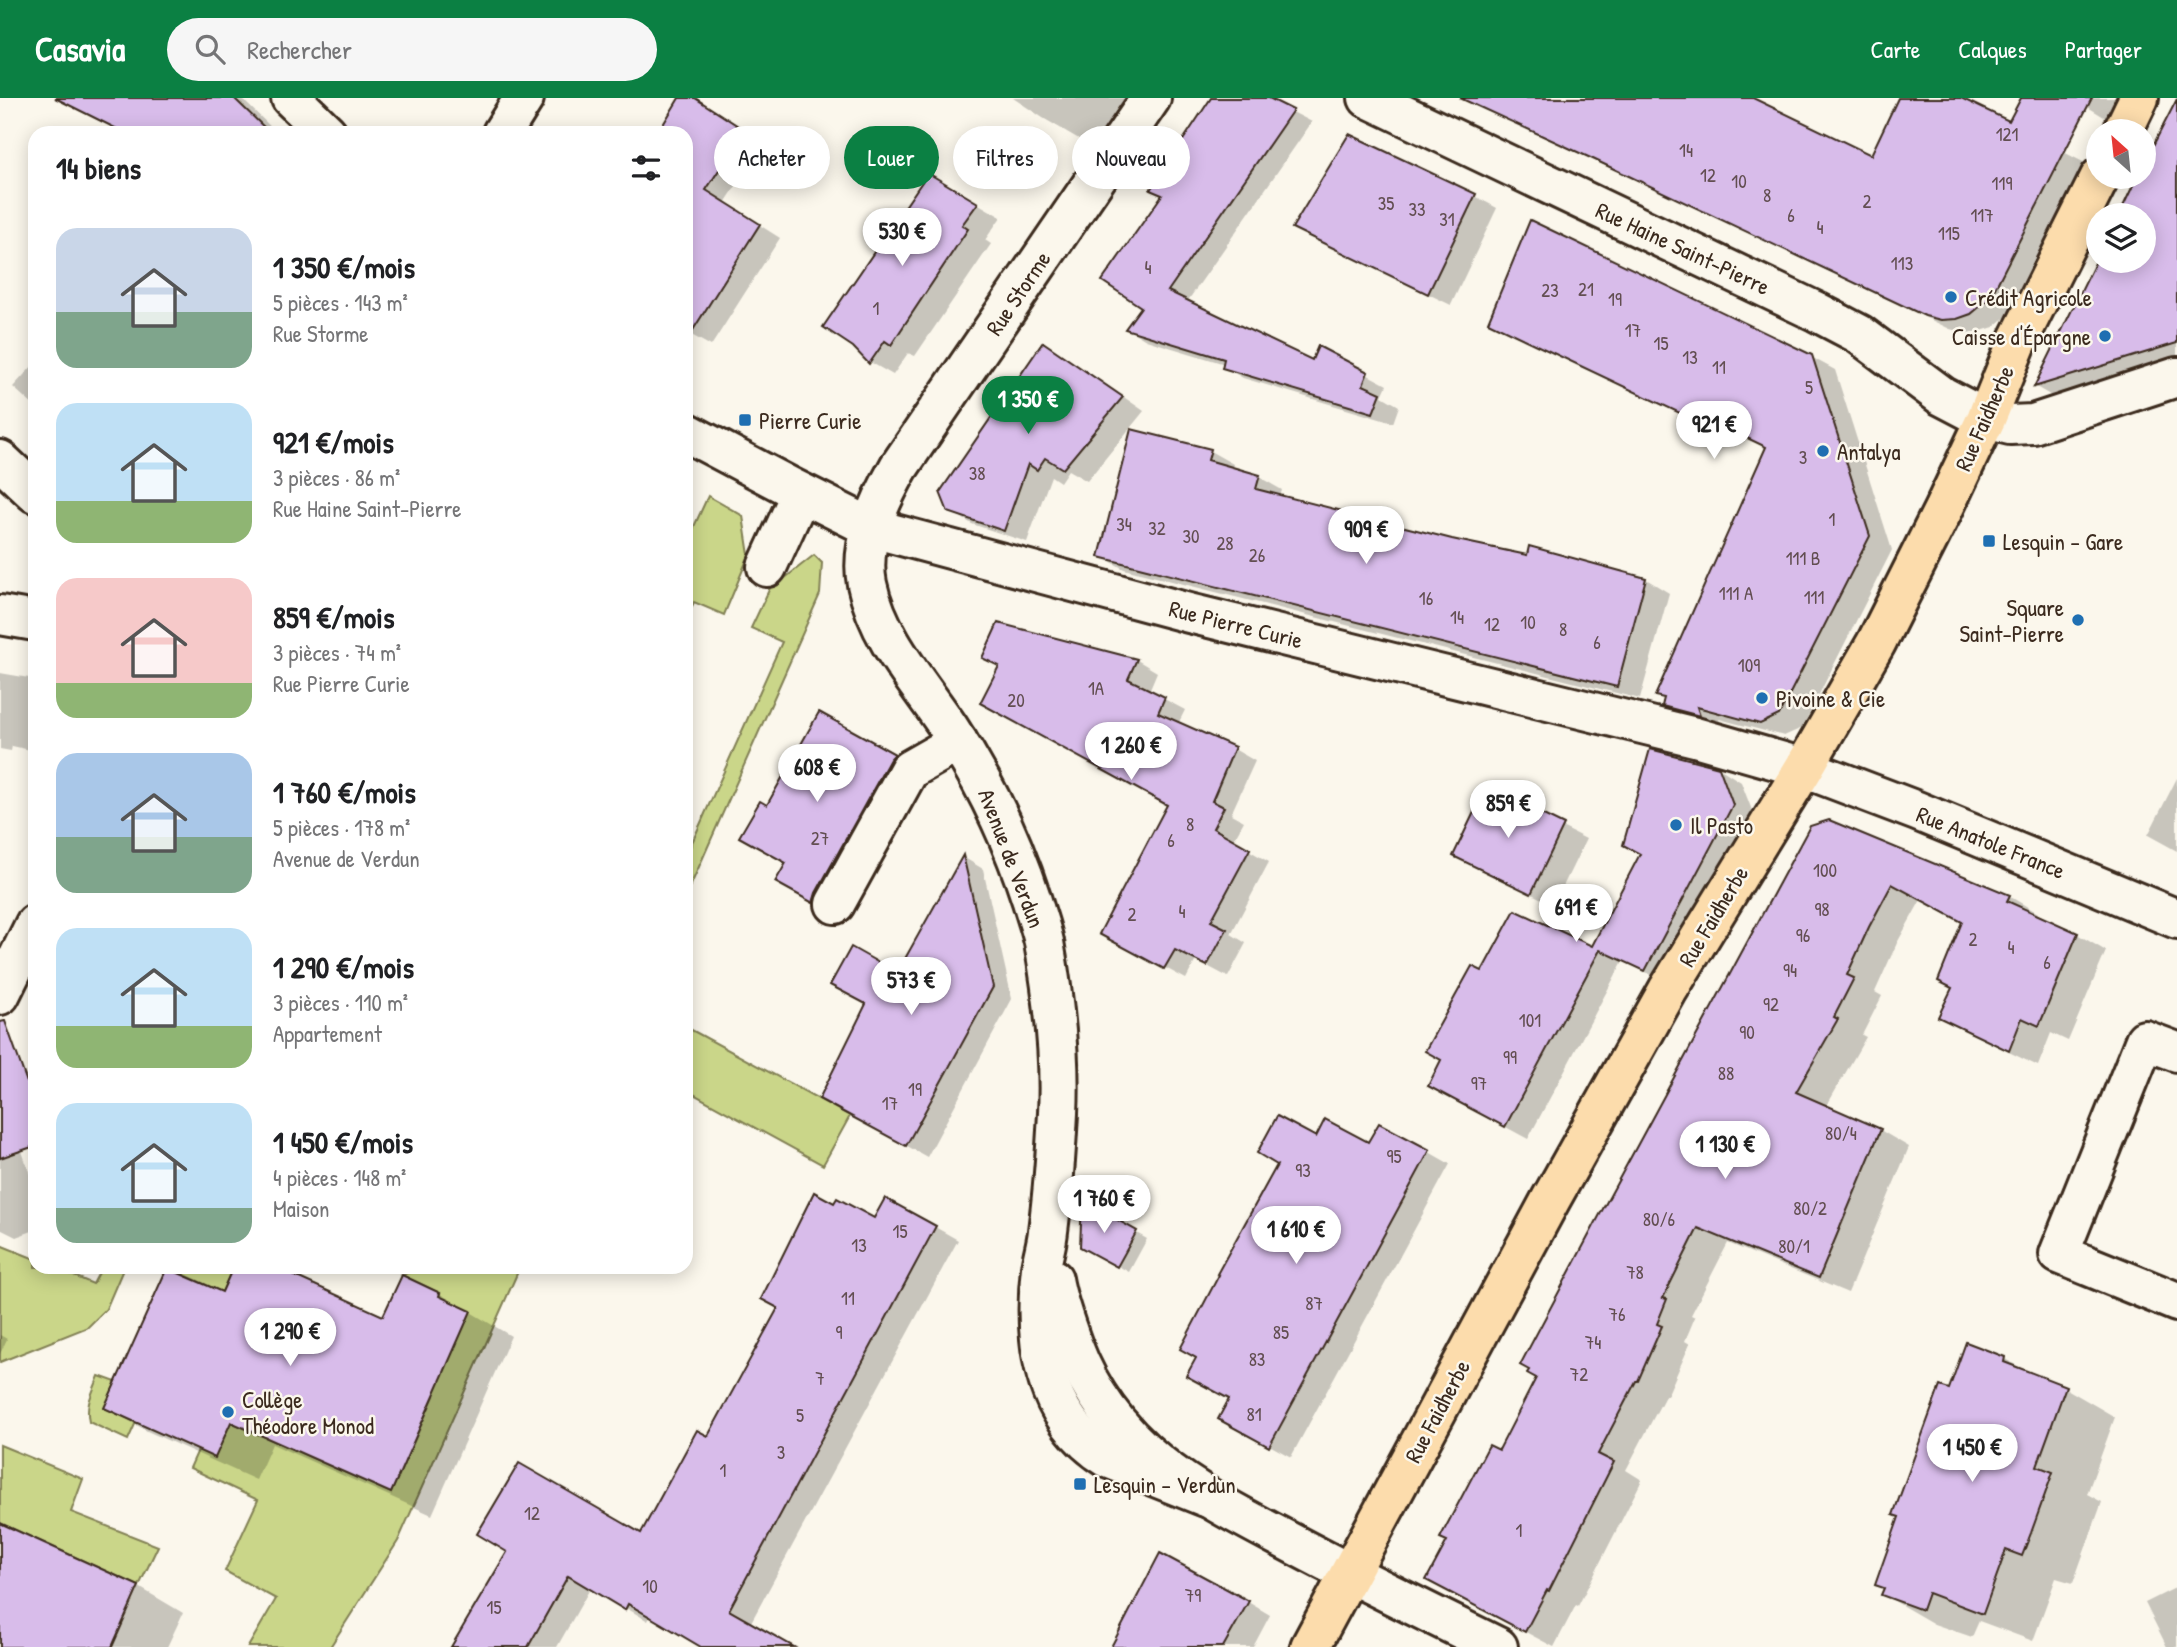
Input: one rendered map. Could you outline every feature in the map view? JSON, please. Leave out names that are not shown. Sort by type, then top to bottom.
[{"type":"main road","points":[[2129,119],[2139,98]]},
{"type":"main road","name":"Rue Faidherbe","points":[[1310,1647],[1551,1199],[1668,990],[1839,709],[1888,618],[1943,510],[1986,419],[2016,345],[2094,189]]},
{"type":"street","points":[[291,98],[320,126]]},
{"type":"street","points":[[506,126],[524,98]]},
{"type":"street","name":"Rue Storme","points":[[872,528],[883,495],[899,467],[1151,98]]},
{"type":"street","name":"Rue Haine Saint-Pierre","points":[[1368,98],[1817,312],[1859,334],[1942,396],[1986,419],[2010,425],[2034,424],[2177,377]]},
{"type":"street","name":"Rue Pierre Curie","points":[[693,436],[872,528],[1189,613],[1695,737],[1804,768]]},
{"type":"street","points":[[0,460],[28,486]]},
{"type":"street","points":[[767,566],[801,493]]},
{"type":"street","name":"Avenue de Verdun","points":[[872,528],[866,558],[867,582],[874,609],[890,642],[978,773],[1003,823],[1024,875],[1043,939],[1058,1035],[1058,1111],[1048,1232],[1054,1284],[1077,1357],[1101,1403],[1142,1451],[1206,1497],[1498,1647]]},
{"type":"street","points":[[0,615],[28,620]]},
{"type":"street","points":[[835,904],[909,770],[958,742]]},
{"type":"street","name":"Rue Anatole France","points":[[1804,768],[1966,831],[2177,919]]},
{"type":"street","points":[[0,995],[28,938]]},
{"type":"street","points":[[2177,1052],[2145,1040],[2059,1254],[2177,1302]]},
{"type":"green space","points":[[708,496],[743,516],[749,555],[724,615],[694,602],[693,604],[693,529]]},
{"type":"green space","points":[[814,555],[822,563],[820,594],[693,880],[693,840],[782,642],[751,628],[777,573],[785,578]]},
{"type":"green space","points":[[693,1031],[850,1116],[823,1165],[693,1094]]},
{"type":"green space","points":[[0,1245],[28,1256],[28,1274],[69,1274],[93,1284],[98,1274],[121,1274],[106,1309],[88,1327],[0,1362]]},
{"type":"green space","points":[[182,1274],[230,1274],[222,1292]]},
{"type":"green space","points":[[517,1274],[398,1541],[330,1647],[248,1647],[276,1599],[225,1571],[258,1500],[190,1468],[198,1450],[231,1422],[391,1493],[434,1396],[359,1362],[427,1324],[440,1293],[402,1275]]},
{"type":"green space","points":[[99,1376],[116,1382],[105,1408],[136,1422],[128,1440],[89,1422],[89,1404]]},
{"type":"green space","points":[[0,1445],[83,1479],[71,1512],[158,1546],[139,1586],[0,1523]]},
{"type":"building","points":[[55,98],[234,98],[263,126],[111,126]]},
{"type":"building","points":[[679,98],[695,98],[738,126],[714,126],[714,178],[706,190],[760,224],[693,330],[693,126],[662,126]]},
{"type":"building","points":[[1211,98],[1269,98],[1293,110],[1168,291],[1312,360],[1318,346],[1368,372],[1363,385],[1381,393],[1373,413],[1222,368],[1224,359],[1125,329],[1141,307],[1102,281],[1162,195],[1151,189],[1190,189],[1190,130]]},
{"type":"building","points":[[1460,98],[1753,98],[1871,155],[1898,98],[1961,98],[2009,121],[2021,98],[2092,98],[1990,298],[1971,314],[1957,319],[1941,320],[1925,316]]},
{"type":"building","points":[[2177,99],[2177,343],[2034,387],[2090,273],[2156,273],[2156,203],[2125,203],[2131,189],[2156,189],[2156,140]]},
{"type":"building","points":[[1349,134],[1476,194],[1428,294],[1292,228]]},
{"type":"building","points":[[939,180],[978,203],[962,225],[968,229],[891,345],[885,341],[869,364],[853,347],[823,327],[917,189],[939,189]]},
{"type":"building","points":[[1530,220],[1812,355],[1870,536],[1779,715],[1760,724],[1697,707],[1700,716],[1662,706],[1664,698],[1655,696],[1766,447],[1687,409],[1684,415],[1488,322]]},
{"type":"building","points":[[1043,342],[1123,397],[1063,469],[1045,458],[1037,470],[1028,464],[1004,531],[948,512],[940,492]]},
{"type":"building","points":[[1131,429],[1211,449],[1208,460],[1260,475],[1256,489],[1452,539],[1527,555],[1529,546],[1646,578],[1617,687],[1099,557]]},
{"type":"building","points":[[998,623],[1137,659],[1128,679],[1165,697],[1158,713],[1235,747],[1212,801],[1224,807],[1213,828],[1250,849],[1211,921],[1227,929],[1207,966],[1175,950],[1164,969],[1099,934],[1167,805],[980,703],[999,666],[982,658]]},
{"type":"building","points":[[819,712],[895,754],[816,893],[813,903],[775,882],[786,863],[739,837],[760,801],[767,805]]},
{"type":"building","points":[[1650,749],[1719,767],[1733,805],[1645,971],[1600,950],[1505,1127],[1428,1086],[1441,1060],[1425,1051],[1472,966],[1482,971],[1515,910],[1592,946],[1640,854],[1623,845]]},
{"type":"building","points":[[1486,787],[1564,825],[1531,894],[1453,856]]},
{"type":"building","points":[[1829,820],[2010,895],[2007,901],[2078,933],[2039,1026],[2022,1018],[2009,1051],[1938,1017],[1952,988],[1938,981],[1962,922],[1892,884],[1847,975],[1854,978],[1834,1017],[1838,1019],[1796,1092],[1881,1129],[1819,1278],[1698,1228],[1663,1298],[1667,1299],[1657,1324],[1662,1326],[1638,1381],[1598,1454],[1614,1462],[1549,1591],[1547,1590],[1525,1632],[1426,1580],[1447,1541],[1440,1538],[1489,1445],[1499,1450],[1536,1378],[1520,1365],[1810,826]]},
{"type":"building","points":[[963,855],[993,987],[906,1146],[819,1099],[866,1004],[830,985],[851,947],[897,973]]},
{"type":"building","points":[[5,1021],[28,1085],[28,1148],[0,1158],[0,1022]]},
{"type":"building","points":[[1277,1116],[1316,1137],[1325,1119],[1368,1142],[1379,1123],[1430,1150],[1269,1447],[1218,1419],[1229,1399],[1186,1376],[1196,1358],[1180,1349],[1219,1275],[1217,1274],[1277,1165],[1257,1153]]},
{"type":"building","points":[[814,1192],[834,1203],[837,1198],[874,1218],[885,1198],[936,1226],[729,1610],[794,1647],[701,1647],[628,1604],[625,1610],[568,1576],[528,1647],[451,1647],[507,1552],[477,1534],[519,1463],[641,1533],[697,1430],[708,1436],[778,1308],[761,1299]]},
{"type":"building","points":[[1082,1200],[1137,1231],[1117,1267],[1080,1247]]},
{"type":"building","points":[[164,1274],[181,1274],[222,1292],[230,1274],[290,1274],[383,1316],[402,1275],[471,1311],[391,1493],[231,1422],[215,1458],[104,1408]]},
{"type":"building","points":[[1966,1342],[2005,1357],[2004,1362],[2066,1386],[2037,1466],[2053,1472],[2031,1533],[2022,1556],[2006,1550],[1983,1614],[1928,1593],[1922,1610],[1881,1595],[1884,1588],[1875,1585],[1899,1517],[1893,1515],[1940,1386],[1949,1389]]},
{"type":"building","points":[[0,1523],[139,1586],[112,1647],[0,1647]]},
{"type":"building","points":[[1160,1553],[1249,1601],[1223,1647],[1111,1647]]},
{"type":"place","name":"Crédit Agricole","points":[[1951,297]]},
{"type":"place","name":"Caisse d'Épargne","points":[[2105,336]]},
{"type":"place","name":"Pierre Curie","points":[[745,420]]},
{"type":"place","name":"Antalya","points":[[1823,451]]},
{"type":"place","name":"Lesquin – Gare","points":[[1989,541]]},
{"type":"place","name":"Square Saint-Pierre","points":[[2078,620]]},
{"type":"place","name":"Pivoine & Cie","points":[[1762,698]]},
{"type":"place","name":"Il Pasto","points":[[1676,825]]},
{"type":"place","name":"Collège Théodore Monod","points":[[228,1412]]},
{"type":"place","name":"Lesquin – Verdun","points":[[1080,1484]]}]
